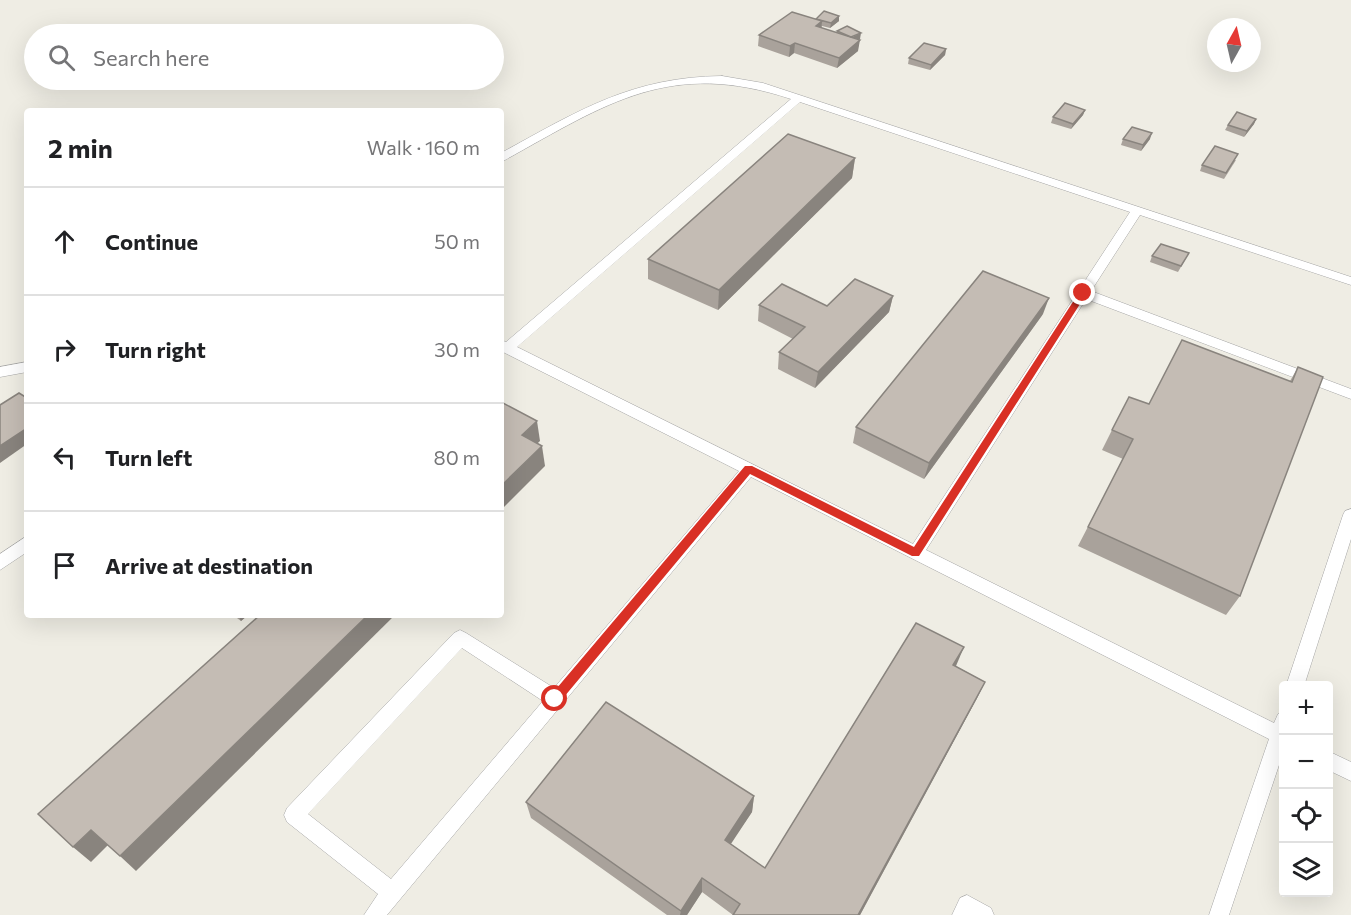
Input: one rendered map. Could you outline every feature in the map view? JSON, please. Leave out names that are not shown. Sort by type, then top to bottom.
[{"type":"lane","points":[[504,156],[615,96],[666,81],[696,77],[731,78],[798,98],[1351,281]]},
{"type":"lane","points":[[798,98],[504,347],[916,553],[1279,730]]},
{"type":"lane","points":[[916,553],[1137,210]]},
{"type":"lane","points":[[1083,293],[1351,394]]},
{"type":"lane","points":[[0,372],[24,368]]},
{"type":"lane","points":[[374,915],[749,469]]},
{"type":"lane","points":[[1297,681],[1351,515]]},
{"type":"lane","points":[[0,563],[24,545]]},
{"type":"lane","points":[[393,893],[294,815],[460,638],[555,699]]},
{"type":"lane","points":[[1219,915],[1281,735]]},
{"type":"lane","points":[[1333,762],[1351,772]]},
{"type":"lane","points":[[962,915],[967,905],[984,915]]},
{"type":"building","points":[[824,11],[839,16],[831,23],[816,19]]},
{"type":"building","points":[[792,12],[822,21],[816,26],[860,40],[839,58],[795,43],[790,46],[759,35]]},
{"type":"building","points":[[847,26],[861,33],[851,37],[837,31]]},
{"type":"building","points":[[924,43],[946,49],[931,65],[909,58]]},
{"type":"building","points":[[1065,103],[1085,110],[1073,124],[1053,117]]},
{"type":"building","points":[[1237,112],[1256,119],[1247,131],[1228,125]]},
{"type":"building","points":[[1132,127],[1152,133],[1143,145],[1123,139]]},
{"type":"building","points":[[788,134],[855,158],[719,290],[648,259]]},
{"type":"building","points":[[1215,146],[1238,154],[1226,173],[1202,165]]},
{"type":"building","points":[[1161,244],[1189,253],[1181,266],[1152,256]]},
{"type":"building","points":[[983,271],[1049,298],[929,463],[856,427]]},
{"type":"building","points":[[855,279],[893,296],[818,372],[779,352],[805,327],[759,305],[782,284],[827,306]]},
{"type":"building","points":[[1182,340],[1292,382],[1298,367],[1323,377],[1240,596],[1088,527],[1133,439],[1112,430],[1129,397],[1149,404]]},
{"type":"building","points":[[19,393],[24,396],[24,430],[0,446],[0,405]]},
{"type":"building","points":[[504,404],[537,421],[522,435],[542,446],[504,483]]},
{"type":"building","points":[[257,618],[365,618],[120,856],[91,830],[73,847],[38,814]]},
{"type":"building","points":[[916,623],[964,647],[953,665],[985,682],[858,915],[733,915],[740,904],[702,878],[681,911],[526,802],[606,702],[754,796],[725,840],[765,868]]},
{"type":"route","points":[[555,699],[749,469],[916,553],[1083,293]]}]
